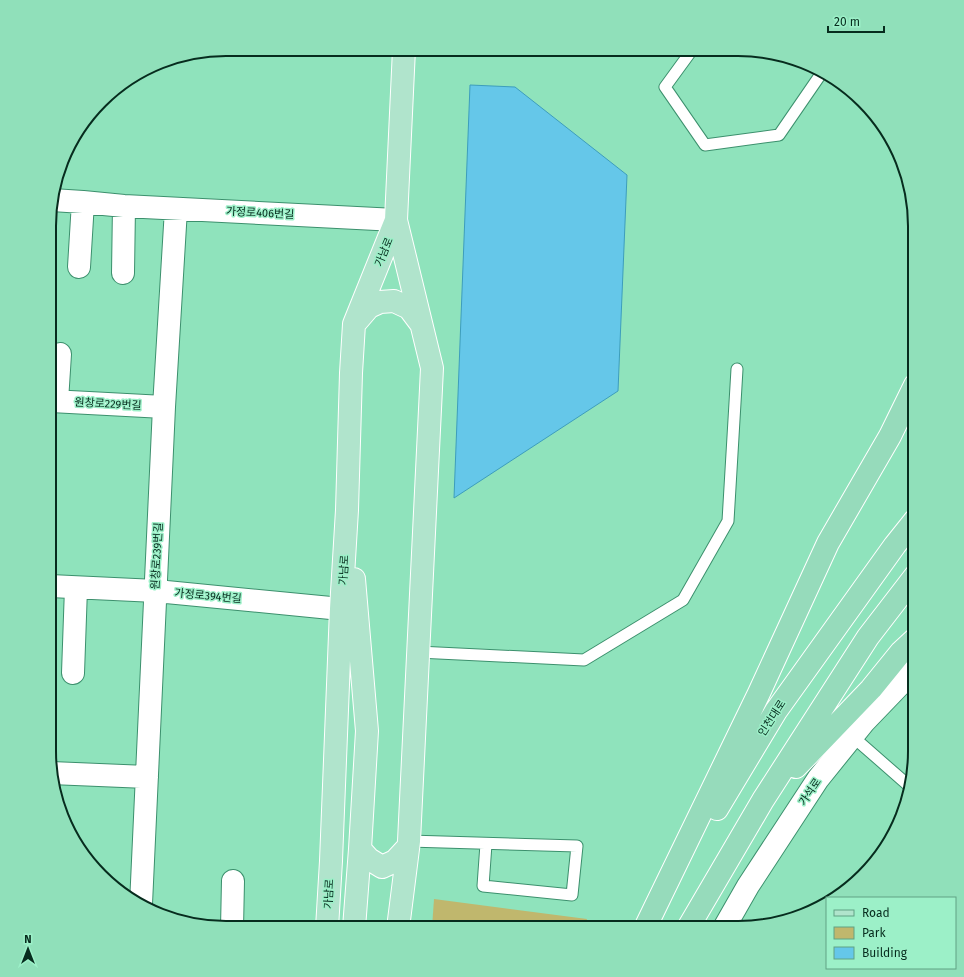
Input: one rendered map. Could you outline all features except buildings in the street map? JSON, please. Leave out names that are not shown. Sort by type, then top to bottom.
[{"type":"highway","points":[[649,921],[828,543],[890,436],[908,399]]},
{"type":"highway","name":"인천대로","points":[[650,921],[776,711],[908,529]]},
{"type":"highway","points":[[692,921],[763,800],[868,637],[908,585]]},
{"type":"highway","points":[[763,800],[871,689],[908,646]]},
{"type":"main road","name":"가남로","points":[[399,921],[409,844],[432,368],[396,220],[404,56]]},
{"type":"main road","name":"가남로","points":[[327,921],[341,608],[348,510],[351,373],[354,324],[396,220]]},
{"type":"main road","points":[[354,324],[369,307],[380,302],[394,301],[409,308],[421,324]]},
{"type":"main road","points":[[348,510],[367,731],[355,921]]},
{"type":"main road","points":[[360,849],[369,859],[382,866],[394,861],[409,844]]},
{"type":"street","name":"가정로406번길","points":[[58,200],[124,206],[396,220]]},
{"type":"street","points":[[79,267],[83,202]]},
{"type":"street","points":[[123,273],[124,206]]},
{"type":"street","name":"원창로239번길","points":[[141,898],[164,407],[176,209]]},
{"type":"street","points":[[56,385],[60,354]]},
{"type":"street","name":"원창로229번길","points":[[56,401],[164,407]]},
{"type":"street","name":"가정로394번길","points":[[56,586],[156,591],[341,608]]},
{"type":"street","points":[[73,673],[76,588]]},
{"type":"street","name":"가석로","points":[[728,921],[748,886],[818,779],[864,722],[908,676]]},
{"type":"street","points":[[57,773],[147,777]]},
{"type":"street","points":[[232,921],[233,880]]},
{"type":"lane","points":[[688,56],[665,87],[704,145],[779,135],[819,77]]},
{"type":"lane","points":[[418,652],[584,660],[684,600],[728,522],[737,369]]},
{"type":"lane","points":[[852,736],[905,783]]},
{"type":"lane","points":[[409,844],[486,844],[577,846],[572,895],[483,886],[486,844]]},
{"type":"green space","points":[[434,899],[587,919],[586,921],[432,921]]}]
